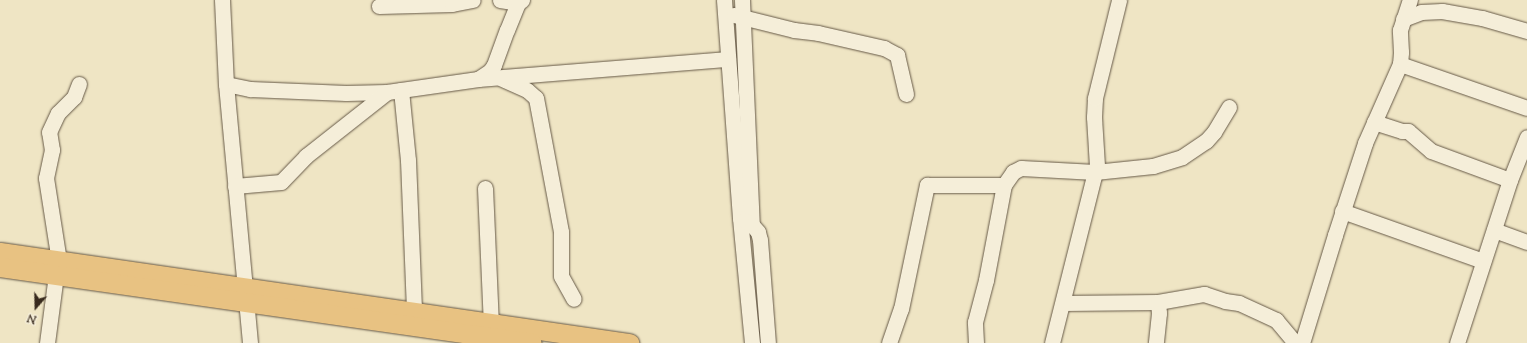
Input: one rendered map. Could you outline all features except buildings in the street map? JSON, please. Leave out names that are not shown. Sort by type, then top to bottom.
[{"type":"main road","points":[[0,252],[58,268],[244,295],[470,338],[532,343]]},
{"type":"main road","points":[[0,267],[58,268]]},
{"type":"main road","points":[[244,295],[414,312],[629,343]]},
{"type":"street","points":[[222,0],[226,84],[244,295],[250,343]]},
{"type":"street","points":[[379,6],[452,4],[473,0]]},
{"type":"street","points":[[478,79],[490,71],[494,65],[520,2],[500,0]]},
{"type":"street","points":[[742,0],[744,17],[746,221],[752,343]]},
{"type":"street","points":[[1052,343],[1097,166],[1095,102],[1119,0]]},
{"type":"street","points":[[1302,343],[1342,211],[1374,122],[1400,64],[1402,52],[1400,30],[1410,0]]},
{"type":"street","points":[[724,6],[744,17],[794,30],[884,48],[897,56],[906,94]]},
{"type":"street","points":[[724,6],[728,59],[746,221],[758,232],[760,240],[768,343]]},
{"type":"street","points":[[1403,19],[1421,12],[1442,11],[1482,18],[1527,31]]},
{"type":"street","points":[[226,84],[250,89],[346,93],[394,91],[478,79],[728,59]]},
{"type":"street","points":[[1400,64],[1527,108]]},
{"type":"street","points":[[499,78],[527,90],[536,98],[561,232],[561,276],[574,299]]},
{"type":"street","points":[[47,343],[58,268],[46,178],[52,150],[49,132],[58,113],[74,97],[79,84]]},
{"type":"street","points":[[235,186],[281,182],[306,156],[394,91]]},
{"type":"street","points":[[394,91],[408,160],[414,312]]},
{"type":"street","points":[[976,343],[974,322],[986,280],[1004,185],[1012,172],[1021,168],[1095,172],[1153,166],[1182,157],[1206,140],[1214,132],[1229,107]]},
{"type":"street","points":[[1374,122],[1402,131],[1408,131],[1431,151],[1510,180]]},
{"type":"street","points":[[1457,343],[1510,180],[1527,137]]},
{"type":"street","points":[[889,343],[901,309],[927,185],[1004,185]]},
{"type":"street","points":[[485,188],[490,323]]},
{"type":"street","points":[[1342,211],[1483,261]]},
{"type":"street","points":[[1494,230],[1527,242]]},
{"type":"street","points":[[1063,302],[1158,302],[1204,294],[1225,301],[1239,303],[1276,320],[1295,343]]},
{"type":"street","points":[[1156,343],[1159,313],[1158,302]]}]
